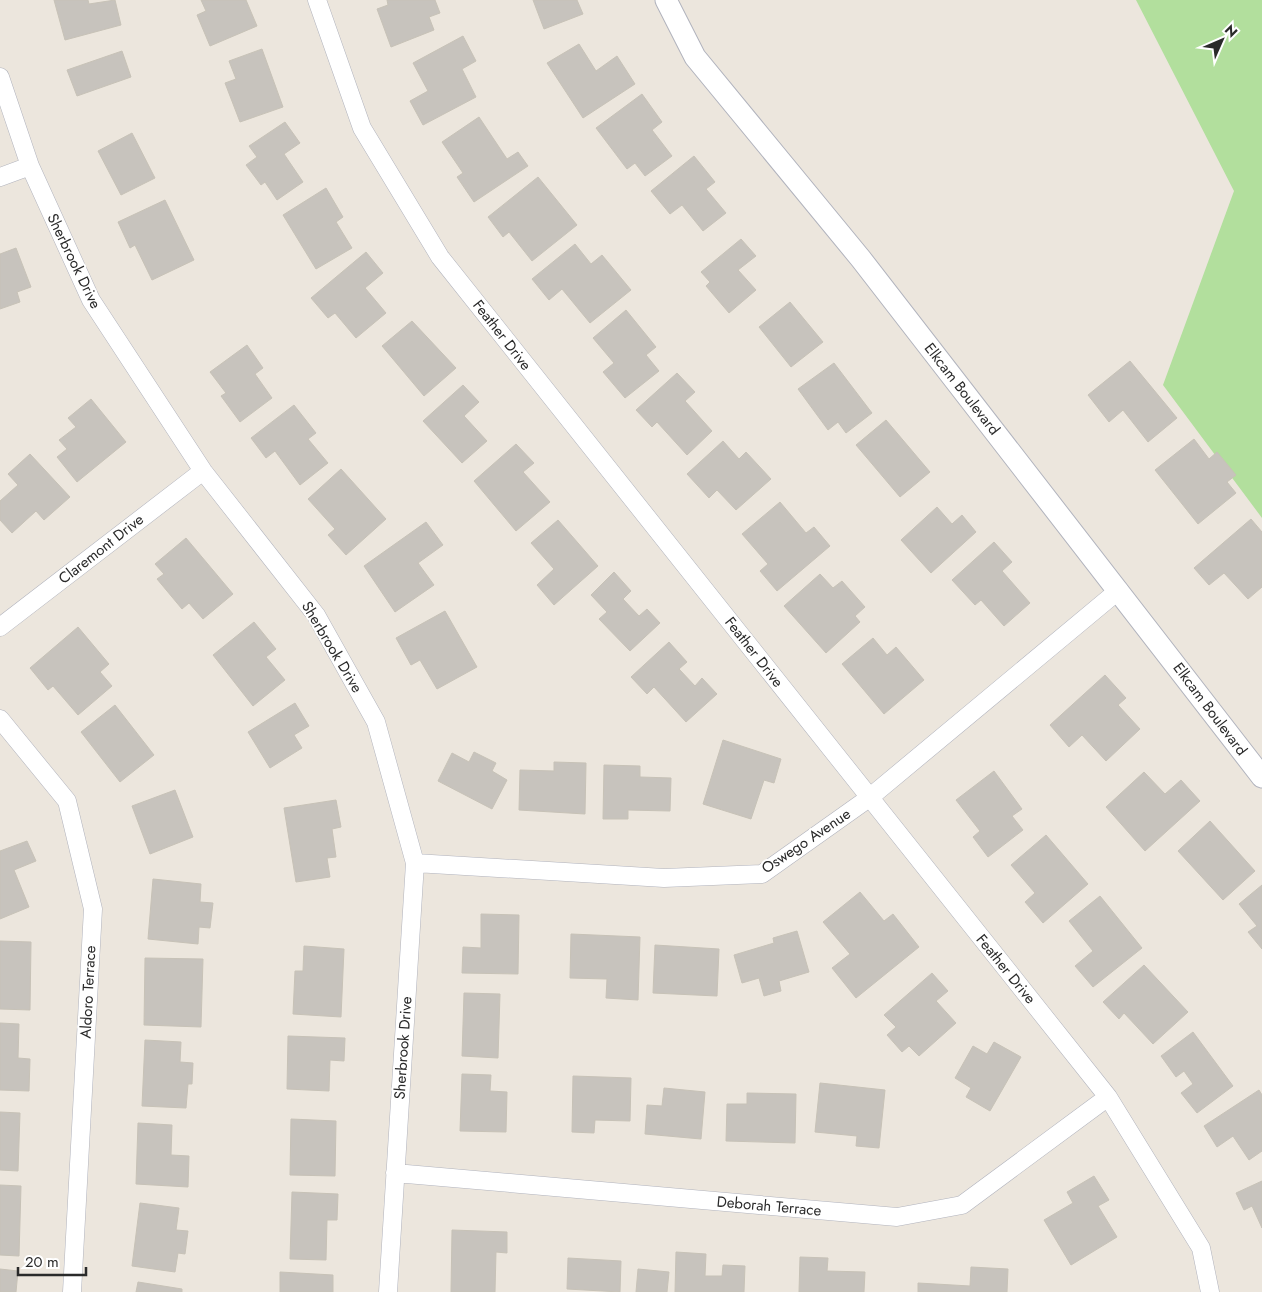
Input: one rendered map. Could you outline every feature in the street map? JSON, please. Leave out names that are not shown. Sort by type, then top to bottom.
[{"type":"street","name":"Feather Drive","points":[[317,0],[362,128],[440,257],[1108,1097],[1201,1248],[1210,1292]]},
{"type":"street","name":"Elkcam Boulevard","points":[[666,0],[695,57],[861,259],[1262,777]]},
{"type":"street","name":"Sherbrook Drive","points":[[0,77],[30,166],[91,300],[203,471],[316,615],[376,722],[416,863],[388,1292]]},
{"type":"street","points":[[0,177],[30,166]]},
{"type":"street","name":"Claremont Drive","points":[[0,628],[203,471]]},
{"type":"street","name":"Oswego Avenue","points":[[416,863],[664,878],[762,874],[869,798],[1119,590]]},
{"type":"street","name":"Aldoro Terrace","points":[[0,718],[67,801],[93,909],[72,1292]]},
{"type":"street","name":"Deborah Terrace","points":[[395,1173],[896,1217],[962,1205],[1108,1097]]},
{"type":"green space","points":[[1136,0],[1262,0],[1262,518],[1163,385],[1234,191]]},
{"type":"building","points":[[54,0],[88,0],[89,4],[115,0],[121,25],[65,40]]},
{"type":"building","points":[[201,0],[246,0],[257,26],[210,46],[197,15],[206,11]]},
{"type":"building","points":[[387,0],[435,0],[440,13],[429,17],[434,30],[391,47],[377,9],[388,5]]},
{"type":"building","points":[[533,0],[577,0],[583,14],[544,29]]},
{"type":"building","points":[[463,36],[476,61],[462,69],[476,97],[423,125],[410,101],[428,91],[413,63]]},
{"type":"building","points":[[579,44],[596,71],[617,56],[635,84],[583,118],[547,63]]},
{"type":"building","points":[[262,49],[283,107],[240,122],[225,83],[236,79],[229,61]]},
{"type":"building","points":[[122,51],[131,77],[77,96],[67,70]]},
{"type":"building","points":[[642,94],[662,122],[652,130],[672,156],[645,176],[635,163],[627,169],[596,128]]},
{"type":"building","points":[[479,117],[507,159],[518,152],[528,166],[474,202],[457,177],[463,173],[442,142]]},
{"type":"building","points":[[285,122],[300,143],[284,154],[303,182],[277,200],[265,182],[261,185],[246,165],[257,157],[249,146]]},
{"type":"building","points":[[132,133],[155,178],[121,195],[98,151]]},
{"type":"building","points":[[694,156],[715,182],[706,189],[726,213],[703,231],[682,205],[670,214],[651,191]]},
{"type":"building","points":[[538,177],[577,225],[532,261],[509,232],[503,237],[488,217]]},
{"type":"building","points":[[326,188],[343,217],[336,222],[352,248],[316,269],[283,215]]},
{"type":"building","points":[[165,200],[194,260],[152,280],[135,245],[130,248],[118,222]]},
{"type":"building","points":[[741,239],[756,256],[738,270],[756,290],[729,313],[706,286],[710,282],[701,272]]},
{"type":"building","points":[[575,244],[591,264],[602,255],[631,290],[590,323],[562,289],[549,300],[532,279]]},
{"type":"building","points":[[16,248],[31,287],[17,292],[20,302],[0,309],[0,254]]},
{"type":"building","points":[[366,252],[383,273],[365,288],[386,313],[356,338],[335,313],[328,318],[311,298]]},
{"type":"building","points":[[790,302],[823,342],[791,367],[759,327]]},
{"type":"building","points":[[626,310],[656,347],[646,355],[659,371],[625,398],[603,372],[614,363],[593,338]]},
{"type":"building","points":[[412,321],[456,368],[424,396],[382,346]]},
{"type":"building","points":[[247,345],[263,368],[255,374],[272,398],[240,422],[221,396],[226,393],[210,372]]},
{"type":"building","points":[[1130,361],[1177,418],[1148,442],[1123,410],[1109,422],[1088,395]]},
{"type":"building","points":[[834,363],[872,413],[846,433],[838,422],[828,430],[798,389]]},
{"type":"building","points":[[677,373],[695,392],[685,401],[712,431],[687,455],[657,422],[652,427],[636,410]]},
{"type":"building","points":[[463,385],[479,402],[464,416],[487,441],[462,463],[423,421]]},
{"type":"building","points":[[91,399],[126,442],[77,482],[57,457],[67,449],[59,440],[76,427],[68,418]]},
{"type":"building","points":[[294,405],[316,433],[308,439],[328,463],[300,485],[275,451],[266,458],[251,438]]},
{"type":"building","points":[[886,420],[930,472],[900,497],[856,445]]},
{"type":"building","points":[[1194,439],[1209,459],[1217,452],[1236,475],[1227,482],[1236,493],[1198,524],[1155,470]]},
{"type":"building","points":[[723,441],[739,459],[746,452],[771,479],[736,510],[717,490],[709,498],[687,474]]},
{"type":"building","points":[[516,444],[534,463],[523,472],[550,502],[516,531],[474,481]]},
{"type":"building","points":[[30,454],[70,497],[44,520],[36,511],[12,533],[0,520],[0,501],[18,485],[8,474]]},
{"type":"building","points":[[341,469],[386,519],[346,555],[328,535],[335,529],[308,499]]},
{"type":"building","points":[[780,502],[806,533],[814,527],[830,546],[777,591],[760,571],[768,564],[742,534]]},
{"type":"building","points":[[937,507],[952,524],[962,515],[976,532],[931,573],[901,540]]},
{"type":"building","points":[[1251,519],[1262,532],[1262,587],[1248,599],[1224,573],[1209,585],[1194,568]]},
{"type":"building","points":[[558,520],[598,566],[554,605],[537,585],[554,569],[531,543]]},
{"type":"building","points":[[426,522],[443,545],[418,563],[434,585],[395,612],[364,566]]},
{"type":"building","points":[[186,538],[233,594],[203,619],[189,603],[182,609],[157,579],[164,574],[155,564]]},
{"type":"building","points":[[994,542],[1012,562],[1002,571],[1030,603],[1004,626],[981,600],[975,605],[952,580]]},
{"type":"building","points":[[614,572],[631,591],[623,599],[639,616],[647,609],[660,623],[630,651],[599,619],[607,612],[591,595]]},
{"type":"building","points":[[820,574],[833,588],[842,581],[865,607],[855,616],[860,622],[826,653],[784,606]]},
{"type":"building","points":[[445,611],[477,667],[437,689],[420,660],[411,665],[396,638]]},
{"type":"building","points":[[254,622],[276,649],[266,657],[285,680],[253,706],[213,655]]},
{"type":"building","points":[[78,627],[109,664],[100,672],[112,686],[78,715],[53,686],[48,690],[30,668]]},
{"type":"building","points":[[873,638],[887,655],[896,647],[924,680],[884,714],[842,664]]},
{"type":"building","points":[[669,642],[687,662],[679,669],[695,686],[702,678],[717,694],[686,722],[654,687],[647,694],[631,677]]},
{"type":"building","points":[[1105,675],[1126,698],[1118,705],[1140,729],[1106,761],[1082,735],[1069,747],[1050,725]]},
{"type":"building","points":[[295,703],[309,726],[294,735],[302,748],[270,768],[248,732]]},
{"type":"building","points":[[115,705],[154,755],[120,782],[81,732]]},
{"type":"building","points":[[723,740],[781,759],[774,783],[764,780],[751,819],[703,804]]},
{"type":"building","points":[[474,752],[496,763],[492,771],[507,780],[492,809],[438,781],[452,753],[469,762]]},
{"type":"building","points":[[554,762],[586,763],[585,814],[519,810],[520,770],[554,771]]},
{"type":"building","points":[[604,765],[640,766],[640,777],[671,778],[670,811],[628,810],[628,819],[603,819]]},
{"type":"building","points":[[994,771],[1022,809],[1012,816],[1023,830],[988,857],[973,837],[980,831],[956,800]]},
{"type":"building","points":[[1144,772],[1165,794],[1181,780],[1200,801],[1145,851],[1106,807]]},
{"type":"building","points":[[175,790],[193,837],[150,854],[132,806]]},
{"type":"building","points":[[336,800],[341,827],[332,829],[336,857],[327,858],[330,877],[296,882],[284,808]]},
{"type":"building","points":[[1210,821],[1255,871],[1223,900],[1178,851]]},
{"type":"building","points":[[1046,835],[1088,884],[1043,923],[1025,902],[1035,893],[1011,865]]},
{"type":"building","points":[[27,841],[36,861],[14,870],[29,907],[0,919],[0,851]]},
{"type":"building","points":[[153,879],[201,884],[200,902],[213,903],[210,928],[199,927],[198,944],[148,939]]},
{"type":"building","points":[[1262,885],[1262,949],[1248,932],[1257,926],[1239,904]]},
{"type":"building","points":[[860,892],[884,921],[893,914],[919,947],[856,998],[832,968],[850,954],[823,922]]},
{"type":"building","points":[[1100,896],[1142,948],[1093,987],[1075,966],[1093,951],[1069,921]]},
{"type":"building","points":[[481,914],[519,915],[518,974],[462,973],[463,947],[481,948]]},
{"type":"building","points":[[797,931],[809,972],[779,981],[781,991],[764,996],[759,978],[742,983],[734,955],[774,943],[773,938]]},
{"type":"building","points":[[571,934],[640,937],[638,1000],[606,998],[607,979],[570,978]]},
{"type":"building","points":[[0,941],[31,942],[30,1010],[0,1009]]},
{"type":"building","points":[[655,945],[719,949],[717,996],[653,993]]},
{"type":"building","points":[[304,946],[344,949],[341,1017],[293,1014],[295,971],[303,971]]},
{"type":"building","points":[[145,958],[203,959],[201,1027],[144,1025]]},
{"type":"building","points":[[1144,965],[1188,1012],[1153,1044],[1124,1013],[1119,1019],[1103,1002]]},
{"type":"building","points":[[932,973],[948,991],[936,1001],[956,1023],[919,1056],[909,1046],[902,1052],[887,1035],[896,1027],[884,1015]]},
{"type":"building","points":[[464,993],[500,994],[498,1058],[462,1056]]},
{"type":"building","points":[[0,1023],[19,1024],[18,1058],[30,1059],[29,1091],[0,1090]]},
{"type":"building","points":[[1193,1032],[1233,1086],[1197,1113],[1181,1093],[1193,1084],[1184,1071],[1176,1077],[1161,1056]]},
{"type":"building","points":[[288,1036],[345,1038],[344,1061],[330,1060],[329,1091],[287,1089]]},
{"type":"building","points":[[145,1040],[181,1042],[180,1062],[193,1063],[192,1084],[188,1084],[186,1108],[142,1106]]},
{"type":"building","points":[[994,1042],[1021,1057],[990,1111],[966,1097],[971,1088],[955,1078],[973,1046],[987,1054]]},
{"type":"building","points":[[462,1074],[491,1075],[490,1091],[507,1092],[506,1132],[460,1131]]},
{"type":"building","points":[[573,1076],[631,1078],[630,1121],[595,1120],[594,1133],[572,1132]]},
{"type":"building","points":[[820,1083],[885,1090],[879,1148],[856,1146],[857,1136],[815,1132]]},
{"type":"building","points":[[664,1088],[705,1092],[701,1139],[645,1134],[647,1105],[662,1106]]},
{"type":"building","points":[[1259,1090],[1262,1095],[1262,1151],[1249,1160],[1233,1136],[1217,1147],[1204,1126]]},
{"type":"building","points":[[747,1093],[796,1094],[795,1143],[726,1141],[727,1104],[747,1104]]},
{"type":"building","points":[[0,1112],[20,1113],[18,1171],[0,1170]]},
{"type":"building","points":[[291,1119],[336,1121],[335,1176],[290,1175]]},
{"type":"building","points":[[138,1123],[172,1125],[171,1155],[189,1156],[188,1187],[136,1184]]},
{"type":"building","points":[[1094,1176],[1109,1200],[1098,1206],[1117,1237],[1071,1265],[1044,1220],[1073,1203],[1067,1192]]},
{"type":"building","points":[[1262,1181],[1262,1228],[1252,1206],[1244,1210],[1236,1193]]},
{"type":"building","points":[[0,1185],[21,1186],[19,1256],[0,1255]]},
{"type":"building","points":[[292,1192],[338,1194],[337,1220],[327,1220],[326,1260],[290,1259]]},
{"type":"building","points":[[140,1203],[179,1208],[176,1230],[188,1231],[185,1254],[178,1253],[175,1272],[132,1266]]},
{"type":"building","points":[[452,1230],[507,1232],[507,1253],[496,1252],[495,1292],[451,1292]]},
{"type":"building","points":[[676,1252],[706,1254],[705,1276],[722,1276],[723,1265],[745,1266],[744,1292],[675,1292]]},
{"type":"building","points":[[800,1257],[828,1258],[827,1271],[865,1272],[864,1292],[799,1292]]},
{"type":"building","points":[[568,1258],[621,1261],[620,1292],[567,1289]]},
{"type":"building","points":[[971,1267],[1008,1269],[1007,1292],[918,1292],[918,1283],[970,1286]]},
{"type":"building","points":[[0,1269],[18,1271],[16,1292],[0,1292]]},
{"type":"building","points":[[638,1269],[669,1272],[667,1292],[636,1292]]},
{"type":"building","points":[[280,1272],[333,1275],[333,1292],[280,1292]]},
{"type":"building","points":[[138,1282],[182,1289],[182,1292],[136,1292]]}]
